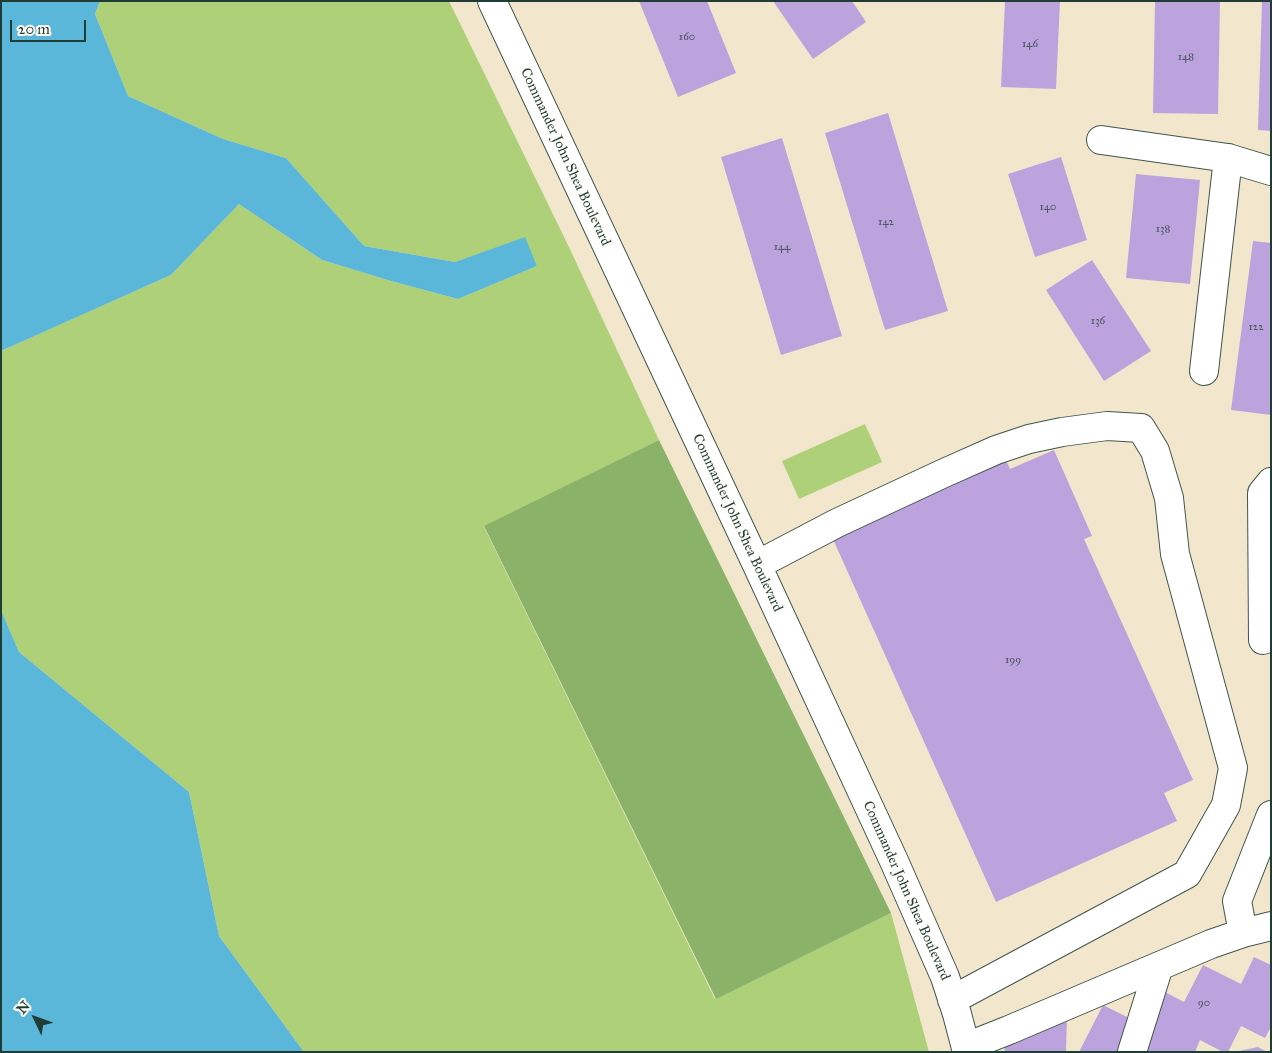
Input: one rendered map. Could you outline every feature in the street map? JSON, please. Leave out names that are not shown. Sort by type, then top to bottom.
[{"type":"street","name":"Commander John Shea Boulevard","points":[[492,1],[917,911],[945,977],[966,1049]]},
{"type":"street","points":[[1101,140],[1228,158],[1271,171]]},
{"type":"street","points":[[1204,371],[1228,158]]},
{"type":"street","points":[[757,565],[837,523],[996,450],[1029,438],[1107,426],[1141,428],[1155,451],[1169,498],[1175,554],[1233,768],[1226,805],[1187,874],[952,1000]]},
{"type":"street","points":[[1262,640],[1262,493],[1271,482]]},
{"type":"street","points":[[1243,933],[1237,901],[1271,815]]},
{"type":"street","points":[[966,1049],[1211,944],[1271,926]]},
{"type":"street","points":[[1132,1052],[1159,966]]},
{"type":"green space","points":[[100,1],[449,1],[568,245],[659,440],[484,527],[715,999],[891,913],[929,1052],[304,1052],[219,936],[189,792],[19,652],[1,610],[1,351],[171,275],[239,204],[322,260],[458,299],[537,266],[524,238],[455,262],[364,246],[286,158],[223,139],[128,96],[95,14]]},
{"type":"green space","points":[[865,424],[882,462],[799,499],[782,461]]},
{"type":"green space","points":[[659,440],[891,913],[716,999],[484,526]]},
{"type":"water","points":[[1,1],[100,1],[95,14],[128,96],[223,139],[286,158],[364,246],[455,262],[525,237],[537,266],[458,299],[322,260],[239,204],[171,275],[1,351]]},
{"type":"water","points":[[1,610],[19,652],[189,792],[219,936],[304,1052],[1,1052]]},
{"type":"building","points":[[639,1],[707,1],[736,73],[678,97]]},
{"type":"building","points":[[773,1],[852,1],[866,22],[813,59]]},
{"type":"building","points":[[1005,1],[1060,1],[1056,89],[1001,87]]},
{"type":"building","points":[[1155,1],[1220,1],[1218,114],[1153,113]]},
{"type":"building","points":[[1262,1],[1271,1],[1271,131],[1258,130]]},
{"type":"building","points":[[888,113],[948,311],[885,330],[825,133]]},
{"type":"building","points":[[782,138],[842,336],[781,355],[721,157]]},
{"type":"building","points":[[1061,157],[1087,240],[1035,257],[1008,174]]},
{"type":"building","points":[[1136,174],[1200,180],[1190,284],[1126,278]]},
{"type":"building","points":[[1253,241],[1271,243],[1271,415],[1231,410]]},
{"type":"building","points":[[1092,260],[1151,351],[1104,381],[1046,290]]},
{"type":"building","points":[[1054,450],[1092,536],[1084,539],[1193,780],[1164,793],[1177,821],[996,902],[832,537],[1005,458],[1010,469]]},
{"type":"building","points":[[1254,957],[1271,965],[1271,1027],[1265,1038],[1241,1026],[1228,1052],[1223,1052],[1200,1040],[1195,1052],[1079,1052],[1103,1005],[1129,1018],[1148,983],[1184,1002],[1203,965],[1241,984]]},
{"type":"building","points":[[1067,1017],[1066,1052],[1005,1052],[1004,1047]]},
{"type":"building","points":[[1258,1047],[1267,1052],[1239,1052],[1239,1051]]}]
